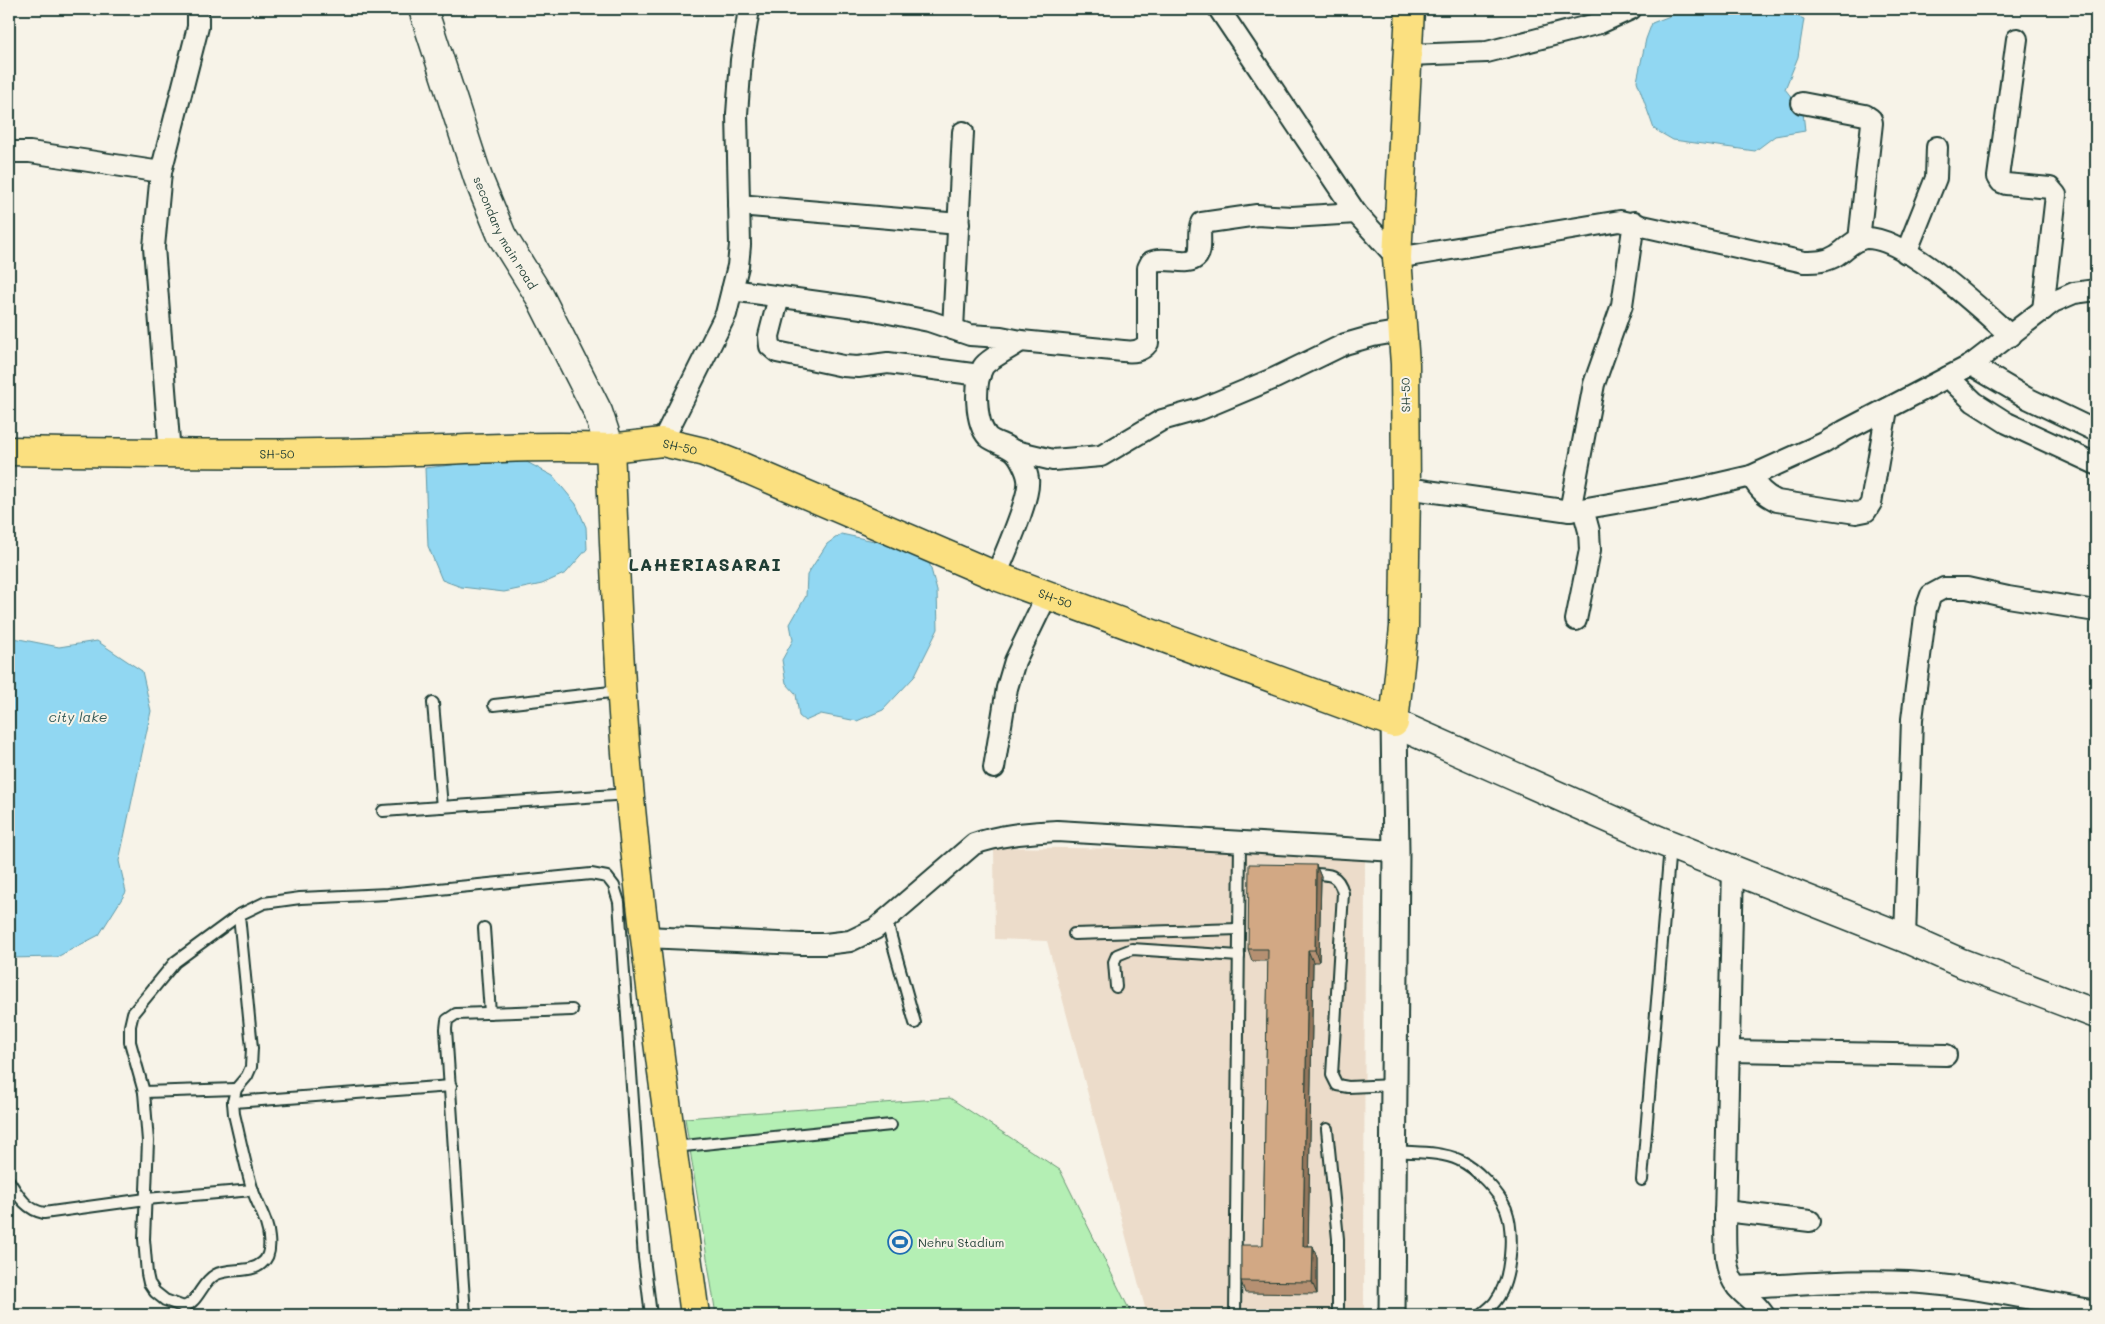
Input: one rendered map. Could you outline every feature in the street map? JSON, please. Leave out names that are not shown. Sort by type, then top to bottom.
[{"type":"main road","name":"secondary main road","points":[[423,9],[478,178],[502,236],[540,298],[598,412],[610,448]]},
{"type":"main road","name":"SH-50","points":[[9,451],[170,454],[382,452],[563,446],[610,448],[662,442],[704,452],[996,576],[1394,724],[1404,627],[1405,364],[1397,258],[1409,9]]},
{"type":"main road","points":[[610,448],[621,691],[630,794],[645,937],[695,1315]]},
{"type":"main road","points":[[1394,724],[1670,845],[1905,938],[1959,962],[2096,1014]]},
{"type":"street","points":[[170,454],[154,247],[161,172],[198,27],[198,9]]},
{"type":"street","points":[[662,442],[726,314],[732,290],[740,245],[738,87],[749,9]]},
{"type":"street","points":[[1219,9],[1356,213],[1397,258],[1620,220],[1804,262],[1827,260],[1836,256],[1854,241],[1866,238],[1882,241],[1930,268],[2011,336]]},
{"type":"street","points":[[1408,55],[1487,52],[1600,23],[1631,9]]},
{"type":"street","points":[[2017,39],[1998,177],[2001,182],[2006,184],[2050,188],[2056,195],[2043,310]]},
{"type":"street","points":[[1802,103],[1865,115],[1871,119],[1859,240]]},
{"type":"street","points":[[953,329],[963,132]]},
{"type":"street","points":[[1906,253],[1936,178],[1937,147]]},
{"type":"street","points":[[9,152],[30,152],[161,172]]},
{"type":"street","points":[[739,205],[959,224]]},
{"type":"street","points":[[732,290],[869,309],[929,322],[970,335],[1134,352],[1143,349],[1148,343],[1148,268],[1151,262],[1160,258],[1191,261],[1197,258],[1202,222],[1257,215],[1292,217],[1356,213]]},
{"type":"street","points":[[1576,620],[1590,550],[1589,531],[1576,510],[1594,384],[1622,305],[1634,222]]},
{"type":"street","points":[[1406,488],[1576,510],[1695,489],[1751,476],[1824,443],[1972,365],[2053,302],[2074,294],[2096,290]]},
{"type":"street","points":[[779,297],[769,336],[770,346],[778,352],[843,366],[888,363],[980,376]]},
{"type":"street","points":[[1020,341],[984,366],[980,376],[977,407],[979,422],[988,437],[1015,452],[1053,460],[1101,456],[1162,420],[1201,409],[1275,378],[1345,344],[1373,336],[1402,331]]},
{"type":"street","points":[[1972,365],[2027,398],[2096,430]]},
{"type":"street","points":[[1948,377],[1974,402],[2007,423],[2096,464]]},
{"type":"street","points":[[1751,476],[1759,489],[1776,501],[1856,513],[1866,511],[1871,503],[1887,409]]},
{"type":"street","points":[[996,576],[1027,494],[1029,479],[1015,452]]},
{"type":"street","points":[[1905,938],[1912,719],[1926,610],[1931,595],[1944,588],[1967,588],[2008,597],[2096,611]]},
{"type":"street","points":[[994,768],[1007,688],[1016,661],[1047,595]]},
{"type":"street","points":[[1392,1315],[1396,852],[1394,724]]},
{"type":"street","points":[[645,937],[825,944],[850,941],[875,929],[974,844],[988,839],[1015,834],[1057,831],[1396,852]]},
{"type":"street","points":[[1732,868],[1725,1211],[1726,1253],[1729,1273],[1737,1287],[1756,1303],[1764,1315]]},
{"type":"street","points":[[1728,1050],[1946,1055]]},
{"type":"street","points":[[1725,1211],[1810,1221]]},
{"type":"street","points":[[1737,1287],[1837,1282],[1907,1282],[1958,1286],[2096,1311]]},
{"type":"lane","points":[[494,705],[621,691]]},
{"type":"lane","points":[[433,703],[442,807]]},
{"type":"lane","points":[[383,811],[630,794]]},
{"type":"lane","points":[[1235,1315],[1239,929],[1244,874],[1240,842]]},
{"type":"lane","points":[[1642,1180],[1670,845]]},
{"type":"lane","points":[[239,915],[252,1048],[251,1067],[247,1076],[236,1089],[233,1102],[234,1114],[253,1190],[268,1227],[270,1241],[268,1255],[264,1262],[256,1267],[224,1271],[214,1275],[207,1281],[184,1311],[165,1300],[149,1283],[144,1258],[148,1141],[144,1092],[130,1042],[130,1026],[133,1014],[175,962],[239,915],[264,903],[280,900],[388,894],[591,874],[607,877],[614,886],[619,902],[644,1258],[651,1315]]},
{"type":"lane","points":[[1295,874],[1323,874],[1334,877],[1341,883],[1343,893],[1332,1076],[1337,1085],[1348,1087],[1393,1085]]},
{"type":"lane","points":[[886,919],[915,1023]]},
{"type":"lane","points":[[484,928],[490,1013]]},
{"type":"lane","points":[[1074,934],[1239,929]]},
{"type":"lane","points":[[1116,987],[1114,962],[1117,955],[1124,951],[1132,949],[1239,956]]},
{"type":"lane","points":[[465,1315],[446,1029],[447,1020],[456,1014],[572,1010]]},
{"type":"lane","points":[[233,1102],[450,1086]]},
{"type":"lane","points":[[144,1092],[236,1089]]},
{"type":"lane","points":[[673,1148],[891,1125]]},
{"type":"lane","points":[[1327,1129],[1338,1239],[1338,1315]]},
{"type":"lane","points":[[1393,1151],[1458,1159],[1473,1168],[1493,1190],[1505,1209],[1510,1228],[1510,1262],[1504,1284],[1495,1302],[1481,1315]]},
{"type":"lane","points":[[9,1181],[27,1206],[34,1211],[44,1213],[146,1200],[253,1190]]},
{"type":"shaded area","points":[[994,847],[1365,852],[1364,1315],[1147,1315],[1047,941],[995,939]]},
{"type":"green space","name":"Nehru Stadium","points":[[950,1098],[1060,1170],[1132,1315],[716,1315],[685,1118]]},
{"type":"water","points":[[1745,9],[1780,9],[1804,19],[1798,57],[1785,89],[1803,112],[1805,131],[1775,136],[1755,151],[1673,140],[1654,129],[1637,81],[1646,39],[1652,23],[1675,14],[1720,13]]},
{"type":"water","points":[[477,456],[523,460],[553,476],[576,504],[586,527],[587,549],[566,573],[542,584],[504,592],[461,587],[442,580],[428,546],[425,468],[452,465]]},
{"type":"water","points":[[841,534],[879,542],[928,558],[937,591],[938,629],[914,677],[883,710],[857,721],[821,714],[805,721],[799,716],[796,694],[786,683],[782,660],[793,640],[790,624],[806,596],[807,575],[827,544]]},
{"type":"water","name":"city lake","points":[[9,637],[59,647],[97,641],[142,671],[151,711],[119,861],[126,892],[99,935],[57,957],[9,958]]},
{"type":"building","points":[[1249,864],[1316,865],[1315,950],[1308,950],[1303,1246],[1313,1246],[1312,1282],[1241,1281],[1241,1245],[1263,1245],[1268,949],[1248,949]]},
{"type":"building","points":[[1243,1313],[1315,1314],[1315,1315],[1243,1315]]},
{"type":"place","name":"Nehru Stadium","points":[[900,1242]]},
{"type":"district","name":"LAHERIASARAI","points":[[705,564]]}]
